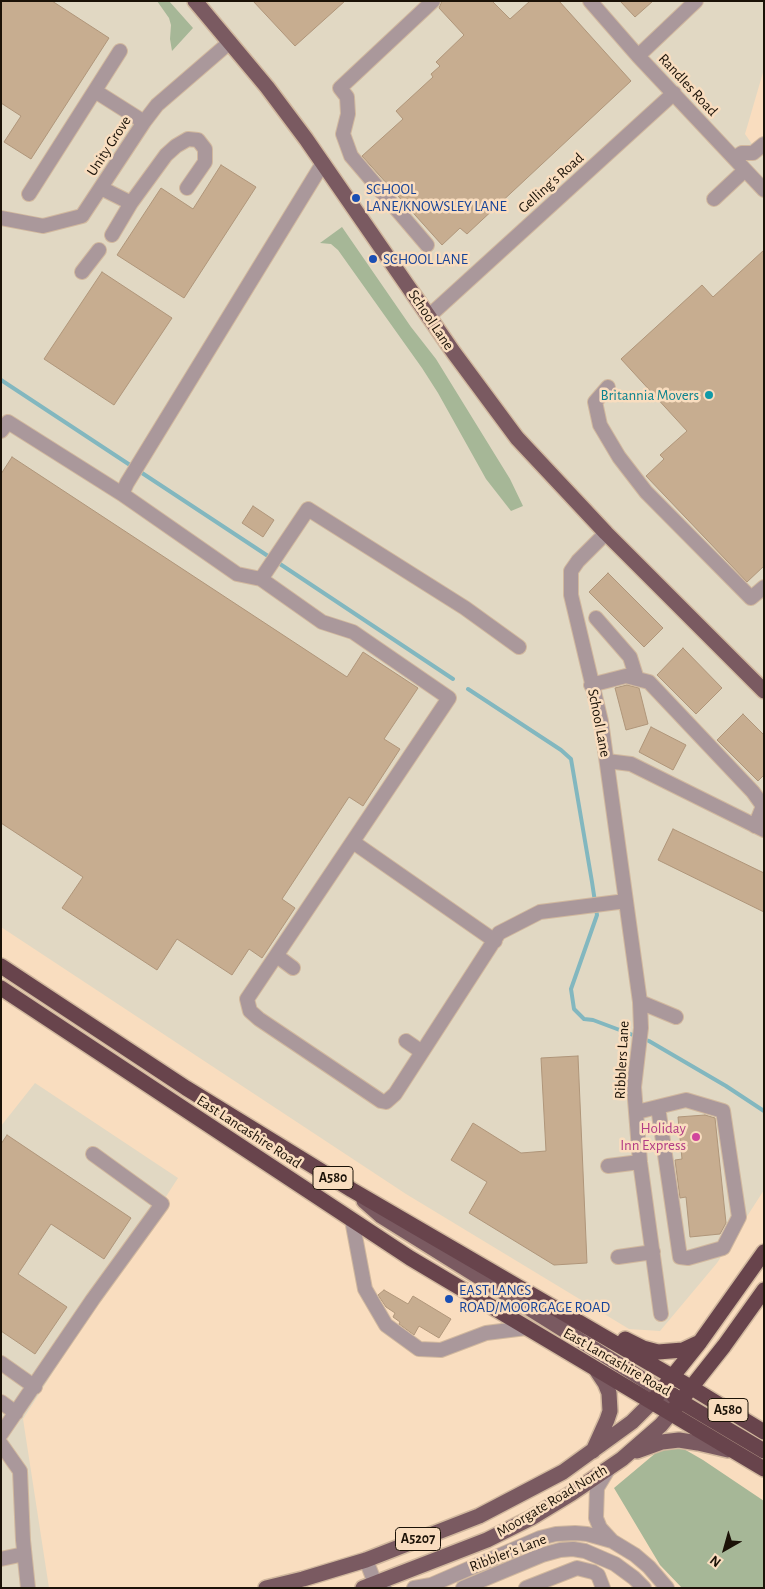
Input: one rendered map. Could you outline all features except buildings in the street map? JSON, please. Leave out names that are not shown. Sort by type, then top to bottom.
[{"type":"highway","name":"East Lancashire Road","points":[[1,966],[186,1088],[352,1190],[764,1432]]},
{"type":"highway","name":"East Lancashire Road","points":[[1,988],[410,1258],[597,1371],[656,1396],[676,1407],[735,1452],[764,1469]]},
{"type":"highway","name":"A5207","points":[[656,1396],[700,1342],[764,1252]]},
{"type":"highway","points":[[493,1272],[524,1282],[643,1348],[666,1352],[683,1350],[700,1342]]},
{"type":"highway","name":"A5207","points":[[676,1407],[724,1346],[764,1290]]},
{"type":"highway","points":[[672,1377],[670,1382],[671,1393],[676,1407],[764,1451]]},
{"type":"main road","name":"School Lane","points":[[195,1],[267,86],[323,162],[484,396],[517,438],[606,534],[764,691]]},
{"type":"main road","points":[[352,1190],[381,1216],[656,1396]]},
{"type":"main road","points":[[592,1452],[610,1411],[609,1393],[605,1382],[597,1371]]},
{"type":"main road","name":"Moorgate Road North","points":[[266,1588],[366,1560],[479,1516],[563,1472],[632,1422],[656,1396]]},
{"type":"main road","name":"Moorgate Road North","points":[[374,1586],[487,1540],[531,1518],[622,1459],[661,1425],[676,1407]]},
{"type":"main road","name":"A5207","points":[[622,1459],[650,1445],[679,1440],[735,1452]]},
{"type":"street","points":[[426,245],[351,156],[343,134],[348,114],[347,97],[340,88],[434,1]]},
{"type":"street","name":"Randles Road","points":[[590,1],[638,56],[764,190]]},
{"type":"street","points":[[638,56],[696,1]]},
{"type":"street","name":"Unity Grove","points":[[1,218],[43,226],[82,216],[144,122],[157,106],[230,42]]},
{"type":"street","points":[[29,194],[120,51]]},
{"type":"street","points":[[95,91],[144,122]]},
{"type":"street","name":"Gelling's Road","points":[[428,317],[674,93]]},
{"type":"street","points":[[112,235],[131,203],[166,155],[188,139],[198,140],[206,149],[205,162],[187,188]]},
{"type":"street","points":[[734,158],[742,153],[753,153],[764,144]]},
{"type":"street","points":[[122,494],[140,461],[323,162]]},
{"type":"street","points":[[714,199],[745,170]]},
{"type":"street","points":[[101,188],[131,203]]},
{"type":"street","points":[[82,272],[99,250]]},
{"type":"street","points":[[608,387],[595,402],[600,425],[624,464],[646,492],[751,598],[764,588]]},
{"type":"street","points":[[1,431],[8,422],[122,494],[237,574],[265,573],[322,622],[353,632],[450,698],[248,999],[250,1011],[258,1018],[381,1101],[386,1102],[391,1099],[499,933],[540,912],[626,901]]},
{"type":"street","points":[[265,573],[308,509],[465,608],[519,647]]},
{"type":"street","name":"School Lane","points":[[606,534],[578,561],[571,572],[570,580],[571,594],[591,685],[601,721],[630,927]]},
{"type":"street","points":[[596,618],[630,657],[637,679]]},
{"type":"street","points":[[591,685],[626,676],[649,682],[753,792],[763,806],[759,828],[631,764],[607,761]]},
{"type":"street","points":[[353,842],[494,941]]},
{"type":"street","name":"Ribblers Lane","points":[[630,927],[640,1002],[641,1028],[634,1087],[640,1162],[661,1314]]},
{"type":"street","points":[[276,956],[293,968]]},
{"type":"street","points":[[640,1002],[676,1017]]},
{"type":"street","points":[[406,1041],[422,1052]]},
{"type":"street","points":[[636,1112],[686,1100],[723,1111],[740,1218],[723,1248],[688,1258],[680,1257],[658,1107]]},
{"type":"street","points":[[1,1434],[162,1204],[93,1154]]},
{"type":"street","points":[[608,1166],[640,1162]]},
{"type":"street","points":[[352,1220],[365,1289],[386,1325],[419,1349],[441,1350],[486,1333],[526,1328]]},
{"type":"street","points":[[618,1257],[653,1252]]},
{"type":"street","points":[[1,1363],[35,1387]]},
{"type":"street","points":[[1,1402],[16,1413]]},
{"type":"street","points":[[1,1444],[20,1471],[24,1554],[28,1588]]},
{"type":"street","points":[[609,1468],[597,1488],[596,1518],[600,1528],[612,1541]]},
{"type":"street","name":"Ribbler's Lane","points":[[414,1588],[431,1585],[540,1538],[556,1534],[587,1534],[612,1541],[635,1555],[649,1567],[667,1588]]},
{"type":"street","name":"Ribbler's Lane","points":[[463,1588],[542,1555],[573,1549],[586,1551],[615,1564],[644,1588]]},
{"type":"street","points":[[1,1559],[24,1554]]},
{"type":"street","points":[[366,1560],[374,1586]]},
{"type":"street","points":[[526,1588],[577,1568],[598,1575],[603,1588]]},
{"type":"shaded area","points":[[1,1],[764,1],[764,69],[745,134],[759,154],[764,152],[764,1190],[717,1263],[660,1331],[629,1329],[406,1194],[1,927]]},
{"type":"shaded area","points":[[35,1083],[178,1178],[23,1419],[49,1588],[1,1588],[1,1126]]},
{"type":"green space","points":[[157,1],[169,1],[193,28],[172,51],[169,18]]},
{"type":"green space","points":[[342,227],[411,327],[436,359],[510,479],[523,506],[511,511],[486,479],[422,368],[338,250],[331,244],[320,243]]},
{"type":"green space","points":[[670,1441],[703,1460],[764,1501],[764,1588],[682,1588],[660,1565],[614,1488]]},
{"type":"waterway","points":[[1,380],[133,467]]},
{"type":"waterway","points":[[139,471],[271,558]]},
{"type":"waterway","points":[[277,562],[453,679]]},
{"type":"waterway","points":[[468,689],[561,750],[571,759],[597,915],[571,989],[574,1009],[584,1019],[593,1020],[649,1041],[726,1086],[764,1111]]},
{"type":"place","name":"SCHOOL LANE/KNOWSLEY LANE","points":[[356,198]]},
{"type":"place","name":"SCHOOL LANE","points":[[373,259]]},
{"type":"place","name":"Britannia Movers","points":[[709,395]]},
{"type":"place","name":"Holiday Inn Express","points":[[696,1137]]},
{"type":"place","name":"EAST LANCS ROAD/MOORGAGE ROAD","points":[[449,1299]]}]
